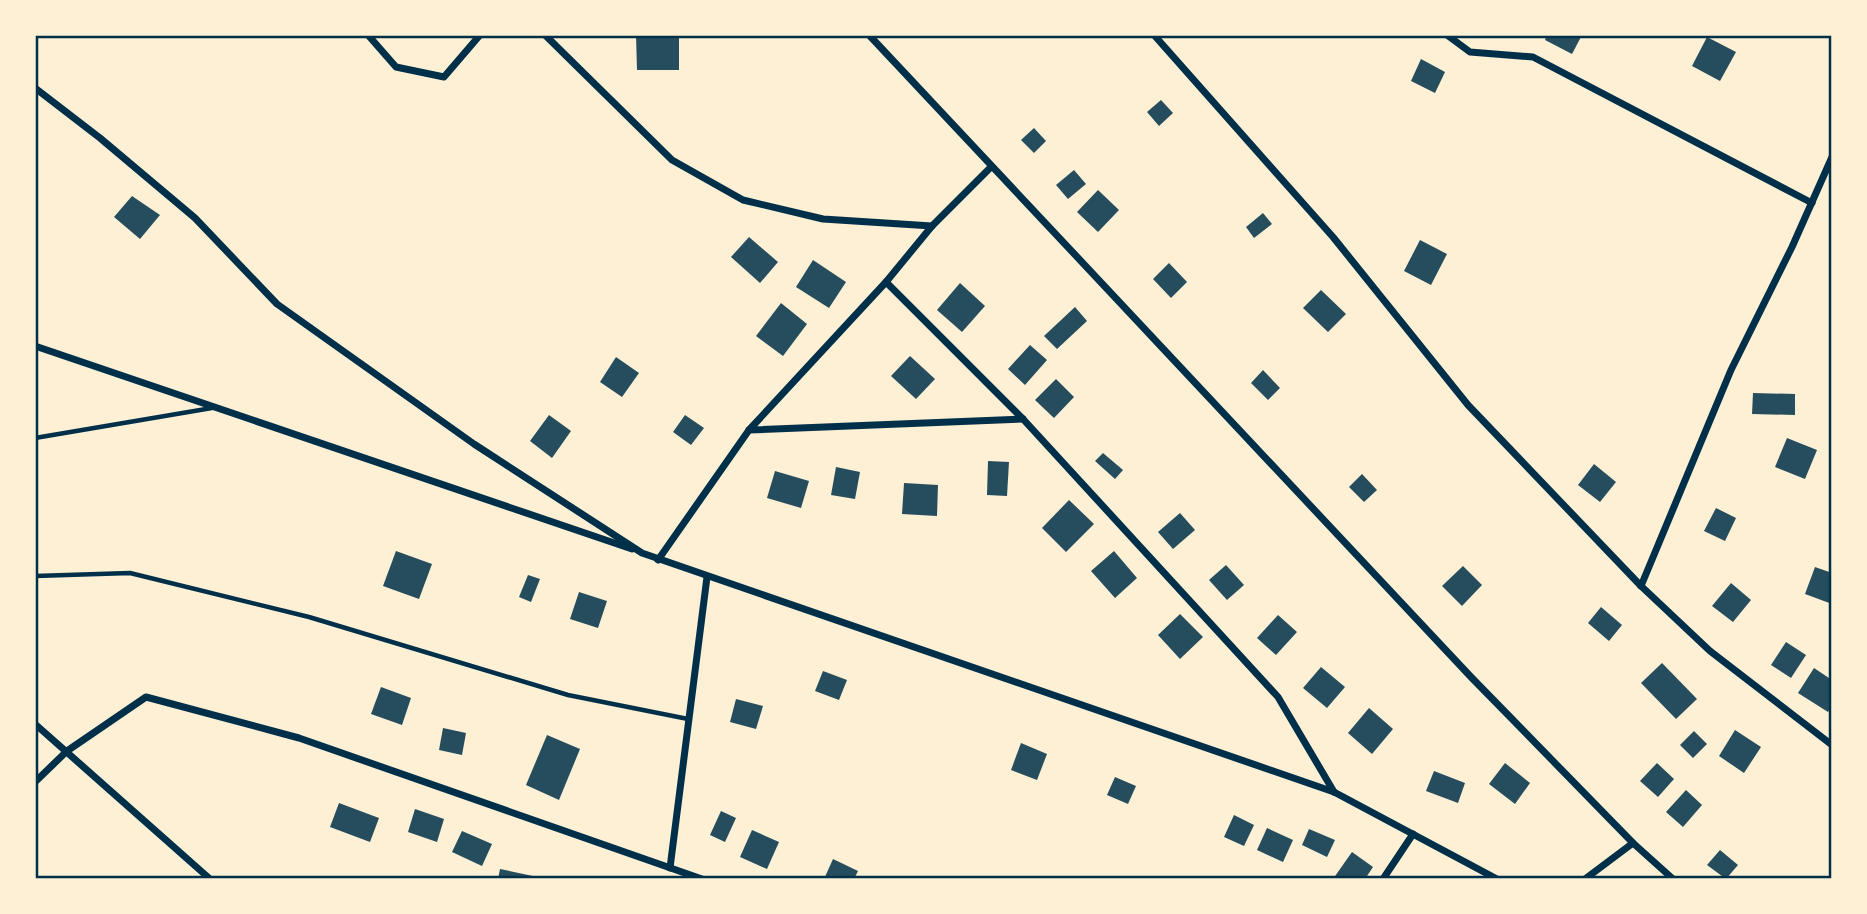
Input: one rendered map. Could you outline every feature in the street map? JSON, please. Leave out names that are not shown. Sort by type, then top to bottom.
[{"type":"street","points":[[368,35],[396,67],[444,77],[480,35]]},
{"type":"street","points":[[545,35],[672,160],[743,200],[823,219],[932,226]]},
{"type":"street","points":[[869,35],[1471,677],[1633,843],[1673,879]]},
{"type":"street","points":[[1154,35],[1333,237],[1468,405],[1642,586],[1710,651],[1832,745]]},
{"type":"street","points":[[1447,35],[1470,52],[1533,57],[1812,203]]},
{"type":"street","points":[[35,88],[100,138],[195,218],[277,304],[474,444],[642,553]]},
{"type":"street","points":[[1642,586],[1731,370],[1832,157]]},
{"type":"street","points":[[658,560],[749,430],[886,282],[932,226],[991,167]]},
{"type":"street","points":[[886,282],[1023,419],[1278,697],[1334,792]]},
{"type":"street","points":[[35,346],[1334,792],[1497,879]]},
{"type":"street","points":[[749,430],[1023,419]]},
{"type":"street","points":[[670,868],[707,577]]},
{"type":"street","points":[[35,782],[68,751],[146,697],[299,738],[700,879]]},
{"type":"street","points":[[35,724],[210,879]]},
{"type":"street","points":[[1383,879],[1413,834]]},
{"type":"street","points":[[1585,879],[1633,843]]},
{"type":"lane","points":[[35,438],[216,407]]},
{"type":"lane","points":[[35,576],[130,573],[309,617],[568,695],[689,719]]},
{"type":"building","points":[[636,35],[679,35],[679,70],[637,70]]},
{"type":"building","points":[[1547,35],[1582,35],[1572,54],[1545,40]]},
{"type":"building","points":[[1707,37],[1736,52],[1720,81],[1692,66]]},
{"type":"building","points":[[1421,59],[1445,72],[1435,93],[1411,81]]},
{"type":"building","points":[[1161,100],[1173,113],[1159,126],[1147,112]]},
{"type":"building","points":[[1034,128],[1046,141],[1034,153],[1021,140]]},
{"type":"building","points":[[1074,170],[1086,184],[1068,199],[1056,185]]},
{"type":"building","points":[[1098,190],[1119,210],[1098,232],[1077,212]]},
{"type":"building","points":[[132,196],[160,215],[140,239],[114,217]]},
{"type":"building","points":[[1263,213],[1272,224],[1254,238],[1246,227]]},
{"type":"building","points":[[749,237],[778,262],[760,283],[731,257]]},
{"type":"building","points":[[1420,240],[1447,254],[1431,285],[1404,271]]},
{"type":"building","points":[[813,260],[846,282],[829,308],[796,287]]},
{"type":"building","points":[[1169,263],[1187,282],[1171,298],[1153,279]]},
{"type":"building","points":[[960,283],[985,306],[962,332],[937,310]]},
{"type":"building","points":[[1321,290],[1346,314],[1328,332],[1303,308]]},
{"type":"building","points":[[781,303],[807,324],[783,356],[756,336]]},
{"type":"building","points":[[1075,307],[1087,321],[1057,349],[1044,336]]},
{"type":"building","points":[[1030,345],[1047,360],[1025,385],[1008,369]]},
{"type":"building","points":[[910,356],[935,379],[916,399],[891,376]]},
{"type":"building","points":[[616,357],[639,373],[622,397],[600,382]]},
{"type":"building","points":[[1263,370],[1280,388],[1268,400],[1251,383]]},
{"type":"building","points":[[1056,379],[1074,397],[1054,418],[1035,400]]},
{"type":"building","points":[[1753,393],[1795,394],[1795,415],[1752,414]]},
{"type":"building","points":[[549,415],[571,431],[552,458],[530,441]]},
{"type":"building","points":[[685,415],[704,428],[691,445],[673,432]]},
{"type":"building","points":[[1787,438],[1817,450],[1805,479],[1775,467]]},
{"type":"building","points":[[1103,453],[1123,470],[1115,479],[1095,461]]},
{"type":"building","points":[[988,461],[1009,462],[1007,496],[987,495]]},
{"type":"building","points":[[1594,464],[1616,482],[1600,502],[1578,485]]},
{"type":"building","points":[[836,467],[860,472],[855,499],[831,495]]},
{"type":"building","points":[[775,471],[809,481],[801,508],[767,498]]},
{"type":"building","points":[[1362,474],[1377,490],[1364,502],[1349,487]]},
{"type":"building","points":[[904,483],[938,485],[937,516],[902,514]]},
{"type":"building","points":[[1069,500],[1094,524],[1066,552],[1042,528]]},
{"type":"building","points":[[1716,508],[1736,518],[1725,541],[1704,531]]},
{"type":"building","points":[[1180,513],[1195,530],[1173,549],[1158,532]]},
{"type":"building","points":[[396,551],[432,564],[419,599],[383,586]]},
{"type":"building","points":[[1114,551],[1137,578],[1115,598],[1091,571]]},
{"type":"building","points":[[1226,565],[1244,585],[1227,600],[1209,580]]},
{"type":"building","points":[[1463,566],[1482,585],[1462,606],[1442,586]]},
{"type":"building","points":[[1815,567],[1832,573],[1832,604],[1805,594]]},
{"type":"building","points":[[528,575],[540,579],[531,602],[519,597]]},
{"type":"building","points":[[1731,583],[1751,600],[1733,622],[1712,606]]},
{"type":"building","points":[[579,592],[607,601],[598,628],[570,619]]},
{"type":"building","points":[[1601,607],[1622,625],[1609,641],[1588,623]]},
{"type":"building","points":[[1180,614],[1203,637],[1180,659],[1158,635]]},
{"type":"building","points":[[1278,615],[1297,632],[1276,655],[1257,638]]},
{"type":"building","points":[[1786,642],[1806,655],[1791,678],[1771,665]]},
{"type":"building","points":[[1662,663],[1697,699],[1676,719],[1641,683]]},
{"type":"building","points":[[1321,667],[1345,687],[1327,708],[1303,688]]},
{"type":"building","points":[[1814,668],[1832,680],[1832,706],[1828,712],[1798,693]]},
{"type":"building","points":[[823,671],[847,680],[839,700],[815,691]]},
{"type":"building","points":[[381,687],[411,698],[402,725],[371,714]]},
{"type":"building","points":[[736,699],[763,706],[756,729],[730,722]]},
{"type":"building","points":[[1369,708],[1393,729],[1372,754],[1348,733]]},
{"type":"building","points":[[443,728],[466,733],[462,755],[439,750]]},
{"type":"building","points":[[1735,730],[1761,747],[1744,773],[1719,756]]},
{"type":"building","points":[[1694,731],[1707,744],[1693,758],[1680,745]]},
{"type":"building","points":[[547,735],[580,749],[559,800],[526,785]]},
{"type":"building","points":[[1021,743],[1047,754],[1037,780],[1011,770]]},
{"type":"building","points":[[1505,763],[1530,783],[1515,804],[1489,784]]},
{"type":"building","points":[[1657,763],[1674,779],[1658,797],[1640,781]]},
{"type":"building","points":[[1434,771],[1465,783],[1458,803],[1426,791]]},
{"type":"building","points":[[1115,777],[1136,786],[1128,804],[1107,795]]},
{"type":"building","points":[[1686,790],[1702,805],[1683,827],[1666,812]]},
{"type":"building","points":[[339,803],[379,818],[370,842],[330,827]]},
{"type":"building","points":[[415,809],[444,819],[437,842],[408,832]]},
{"type":"building","points":[[721,811],[736,818],[725,842],[710,835]]},
{"type":"building","points":[[1234,815],[1254,825],[1244,846],[1224,837]]},
{"type":"building","points":[[1267,828],[1293,840],[1283,862],[1257,850]]},
{"type":"building","points":[[1309,829],[1335,840],[1327,857],[1302,845]]},
{"type":"building","points":[[752,830],[779,842],[767,869],[740,857]]},
{"type":"building","points":[[462,831],[492,844],[482,866],[452,852]]},
{"type":"building","points":[[1720,850],[1738,865],[1726,879],[1707,865]]},
{"type":"building","points":[[1352,852],[1373,867],[1365,879],[1333,879]]},
{"type":"building","points":[[833,859],[858,871],[854,879],[824,879]]},
{"type":"building","points":[[500,869],[533,876],[532,879],[498,879]]}]
